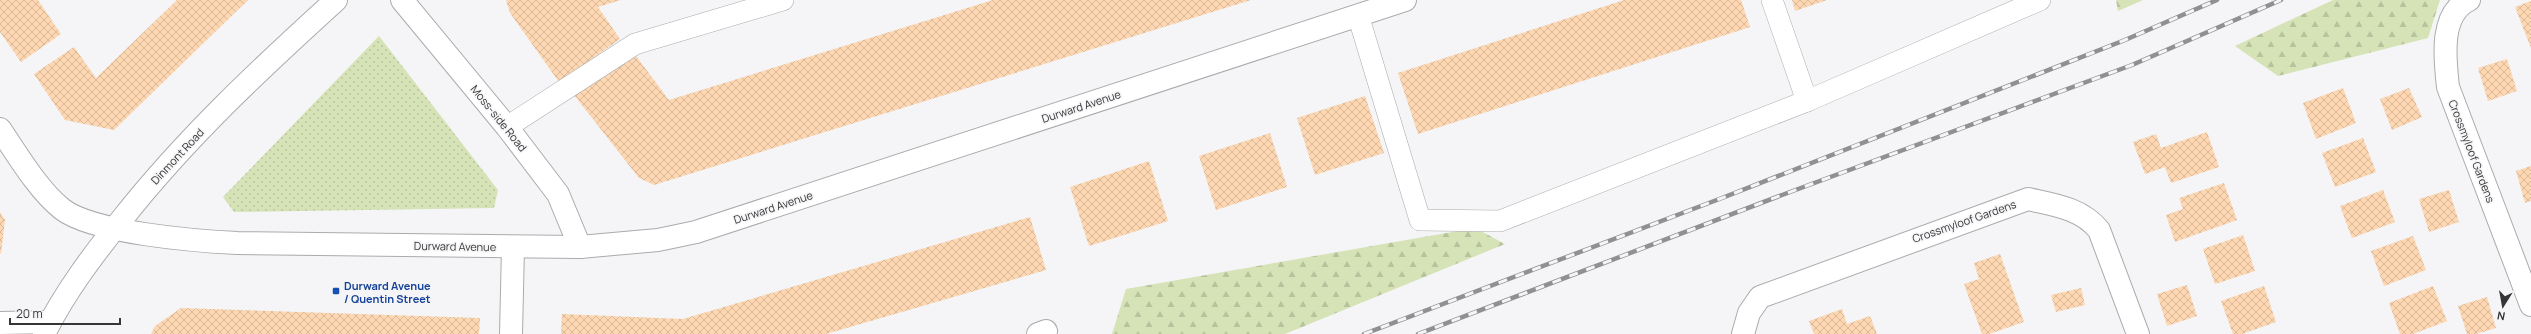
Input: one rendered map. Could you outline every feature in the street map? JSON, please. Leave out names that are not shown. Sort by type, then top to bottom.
[{"type":"street","name":"Dinmont Road","points":[[47,328],[77,277],[162,168],[260,69],[336,0]]},
{"type":"street","name":"Moss-side Road","points":[[402,0],[507,127],[558,194],[580,247]]},
{"type":"street","name":"Durward Avenue","points":[[0,129],[21,161],[62,208],[81,220],[115,228],[195,241],[237,243],[580,247],[658,240],[696,232],[1358,7],[1405,0]]},
{"type":"street","name":"Crossmyloof Gardens","points":[[2469,0],[2458,5],[2448,26],[2445,63],[2448,87],[2531,305]]},
{"type":"street","name":"Crossmyloof Gardens","points":[[1743,334],[1749,312],[1760,297],[2028,199],[2069,209],[2090,219],[2099,230],[2138,334]]},
{"type":"street","points":[[511,334],[513,247]]},
{"type":"street","points":[[0,323],[47,328]]},
{"type":"lane","points":[[507,127],[635,44],[783,0]]},
{"type":"lane","points":[[1772,0],[1807,101]]},
{"type":"lane","points":[[1358,7],[1420,220],[1500,221],[1807,101],[2040,0]]},
{"type":"green space","points":[[2116,0],[2143,0],[2118,11]]},
{"type":"green space","points":[[2333,0],[2440,0],[2428,38],[2278,76],[2235,46]]},
{"type":"green space","points":[[379,36],[498,190],[494,208],[234,212],[223,197]]},
{"type":"green space","points":[[1475,228],[1505,244],[1285,334],[1112,334],[1126,289]]},
{"type":"building","points":[[0,0],[38,0],[61,34],[21,62],[0,32]]},
{"type":"building","points":[[177,0],[248,0],[114,130],[65,120],[34,74],[74,47],[96,78]]},
{"type":"building","points":[[506,0],[621,0],[598,7],[620,39],[559,82],[510,13]]},
{"type":"building","points":[[993,0],[1251,0],[654,185],[639,178],[574,95],[636,56],[669,100]]},
{"type":"building","points":[[1624,0],[1741,0],[1750,27],[1418,134],[1398,73]]},
{"type":"building","points":[[1792,0],[1827,0],[1795,11]]},
{"type":"building","points":[[2531,1],[2531,48],[2515,7]]},
{"type":"building","points":[[2507,59],[2517,91],[2488,101],[2478,68]]},
{"type":"building","points":[[2343,88],[2356,123],[2316,139],[2303,103]]},
{"type":"building","points":[[2409,88],[2422,117],[2392,130],[2380,99]]},
{"type":"building","points":[[1365,96],[1384,153],[1315,175],[1297,118]]},
{"type":"building","points":[[2207,132],[2219,167],[2171,183],[2165,167],[2145,174],[2133,142],[2156,134],[2161,148]]},
{"type":"building","points":[[1270,133],[1287,187],[1216,210],[1199,156]]},
{"type":"building","points":[[2363,138],[2376,172],[2335,187],[2322,153]]},
{"type":"building","points":[[1149,161],[1168,221],[1089,246],[1070,187]]},
{"type":"building","points":[[2531,166],[2531,201],[2525,203],[2516,171]]},
{"type":"building","points":[[2224,183],[2237,220],[2175,242],[2166,215],[2183,209],[2179,198]]},
{"type":"building","points":[[2383,190],[2395,222],[2352,238],[2340,206]]},
{"type":"building","points":[[2449,190],[2459,222],[2429,232],[2419,199]]},
{"type":"building","points":[[0,212],[5,220],[1,254],[0,253]]},
{"type":"building","points":[[1030,217],[1046,270],[826,334],[561,334],[562,314],[683,319]]},
{"type":"building","points":[[2243,235],[2255,271],[2215,284],[2203,249]]},
{"type":"building","points":[[2413,236],[2426,270],[2384,286],[2371,251]]},
{"type":"building","points":[[2000,254],[2024,322],[1989,334],[1982,334],[1964,284],[1979,279],[1974,263]]},
{"type":"building","points":[[2187,285],[2197,316],[2167,326],[2157,294]]},
{"type":"building","points":[[2264,286],[2276,322],[2242,334],[2233,334],[2221,301]]},
{"type":"building","points":[[2433,286],[2447,321],[2413,334],[2400,334],[2389,303]]},
{"type":"building","points":[[2081,288],[2085,305],[2056,312],[2051,295]]},
{"type":"building","points":[[2487,297],[2496,328],[2476,334],[2467,334],[2458,306]]},
{"type":"building","points":[[181,308],[480,318],[479,334],[151,334],[155,326]]},
{"type":"building","points":[[1842,309],[1847,324],[1870,316],[1877,334],[1814,334],[1809,321]]},
{"type":"railway","points":[[1364,334],[1722,198],[2125,40],[2217,0]]},
{"type":"railway","points":[[1418,334],[1782,195],[2132,65],[2281,0]]},
{"type":"place","name":"Durward Avenue / Quentin Street","points":[[336,291]]}]
